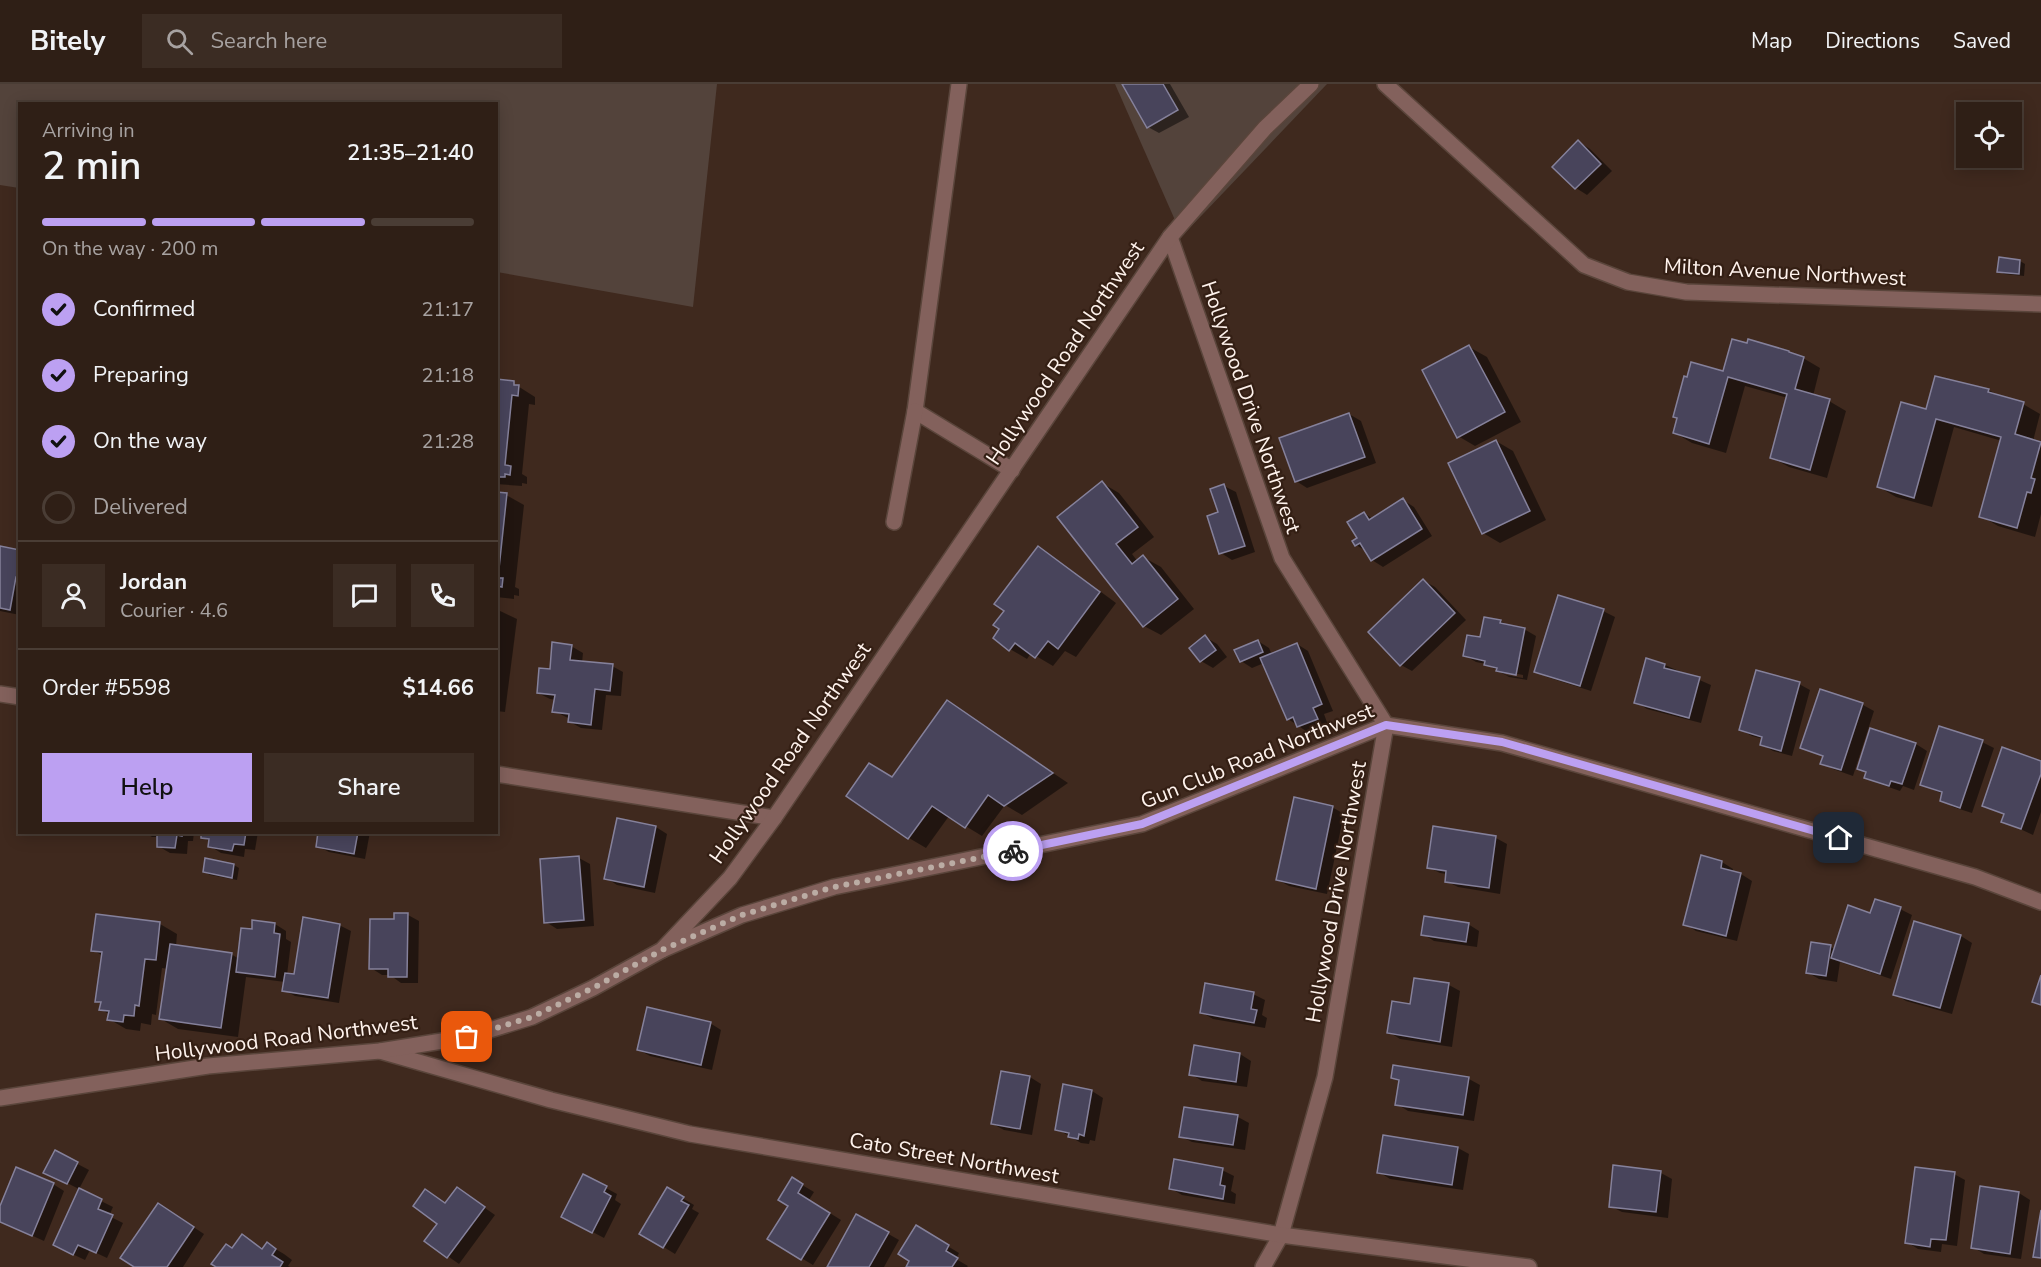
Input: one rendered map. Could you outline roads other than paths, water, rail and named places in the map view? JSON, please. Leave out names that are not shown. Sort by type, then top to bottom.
[{"type":"street","points":[[894,522],[915,411],[959,84]]},
{"type":"street","name":"Hollywood Road Northwest","points":[[0,1098],[208,1066],[380,1051],[467,1037],[532,1017],[593,988],[662,950],[730,878],[774,818],[1170,237],[1264,128],[1311,84]]},
{"type":"street","name":"Milton Avenue Northwest","points":[[1385,84],[1584,265],[1628,282],[1686,292],[2041,304]]},
{"type":"street","name":"Hollywood Drive Northwest","points":[[1170,237],[1282,558],[1386,725],[1325,1077],[1281,1235],[1263,1267]]},
{"type":"street","points":[[915,411],[1012,470]]},
{"type":"street","points":[[0,694],[18,697]]},
{"type":"street","name":"Gun Club Road Northwest","points":[[662,950],[742,915],[834,887],[1142,824],[1386,725],[1502,742],[1975,877],[2041,902]]},
{"type":"street","points":[[498,774],[774,818]]},
{"type":"street","name":"Cato Street Northwest","points":[[380,1051],[551,1101],[690,1134],[1281,1235],[1529,1267]]}]
